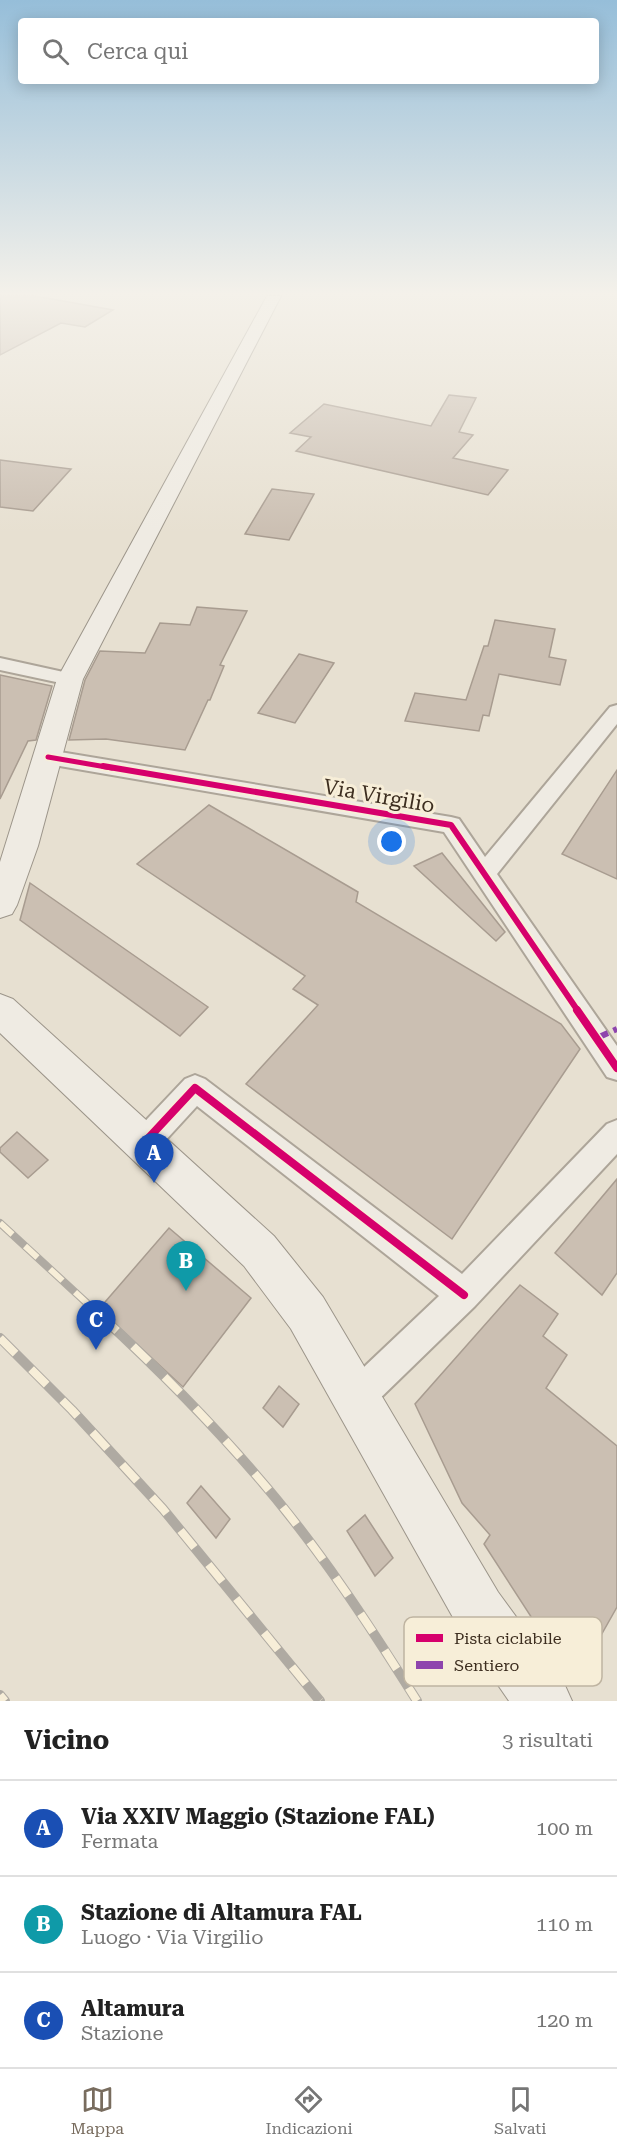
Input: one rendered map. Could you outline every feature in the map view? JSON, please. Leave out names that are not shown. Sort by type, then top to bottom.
[{"type":"main road","points":[[0,905],[22,846],[70,679],[232,375]]},
{"type":"main road","points":[[0,1010],[142,1145],[259,1251],[307,1313],[482,1617]]},
{"type":"main road","points":[[532,1686],[543,1701]]},
{"type":"street","points":[[0,664],[70,679]]},
{"type":"street","points":[[484,874],[597,739],[617,711]]},
{"type":"street","name":"Via Virgilio","points":[[48,757],[451,825],[617,1068]]},
{"type":"street","points":[[142,1145],[195,1088],[464,1294]]},
{"type":"street","points":[[357,1397],[464,1294],[617,1134]]},
{"type":"building","points":[[449,395],[476,398],[459,432],[473,435],[453,458],[508,470],[488,495],[296,451],[311,437],[290,433],[324,404],[431,426]]},
{"type":"building","points":[[0,460],[71,469],[33,511],[0,507]]},
{"type":"building","points":[[272,489],[314,494],[289,540],[245,534]]},
{"type":"building","points":[[197,607],[247,611],[220,665],[224,666],[185,750],[106,739],[69,740],[85,680],[100,651],[145,653],[160,623],[190,625]]},
{"type":"building","points":[[495,620],[555,629],[549,657],[566,660],[560,685],[499,674],[489,716],[483,715],[479,731],[405,721],[415,693],[466,700],[484,646],[488,646]]},
{"type":"building","points":[[299,654],[334,663],[295,723],[258,713]]},
{"type":"building","points":[[0,675],[52,686],[36,740],[28,741],[0,799]]},
{"type":"building","points":[[617,770],[617,879],[562,854]]},
{"type":"building","points":[[209,805],[358,892],[356,902],[561,1024],[580,1049],[452,1239],[246,1084],[318,1005],[293,989],[305,976],[137,864]]},
{"type":"building","points":[[442,853],[505,932],[496,941],[414,866]]},
{"type":"building","points":[[30,883],[208,1007],[180,1036],[20,920]]},
{"type":"building","points":[[17,1132],[48,1160],[28,1178],[0,1152],[0,1148]]},
{"type":"building","points":[[617,1179],[617,1273],[602,1295],[555,1253]]},
{"type":"building","points":[[169,1228],[251,1298],[183,1387],[99,1309]]},
{"type":"building","points":[[520,1285],[558,1314],[543,1336],[567,1355],[546,1388],[617,1446],[617,1607],[602,1634],[602,1617],[531,1617],[484,1544],[490,1535],[462,1503],[415,1404]]},
{"type":"building","points":[[279,1386],[299,1404],[283,1427],[263,1408]]},
{"type":"building","points":[[201,1486],[230,1519],[216,1538],[187,1503]]},
{"type":"building","points":[[365,1515],[393,1558],[375,1576],[347,1531]]},
{"type":"railway","points":[[0,1223],[102,1317]]},
{"type":"railway","points":[[101,1316],[200,1413],[278,1502],[341,1585],[404,1681]]},
{"type":"railway","points":[[0,1338],[72,1410],[163,1509],[320,1701]]},
{"type":"railway","points":[[407,1686],[417,1701]]},
{"type":"railway","points":[[0,1695],[5,1701]]},
{"type":"marked path","points":[[597,1038],[617,1029]]},
{"type":"cycle path","points":[[48,757],[451,825],[617,1068]]},
{"type":"cycle path","points":[[142,1145],[195,1088],[464,1295]]},
{"type":"place","name":"Via XXIV Maggio (Stazione FAL)","points":[[154,1183]]},
{"type":"place","name":"Stazione di Altamura FAL","points":[[186,1291]]},
{"type":"place","name":"Altamura","points":[[96,1350]]}]
